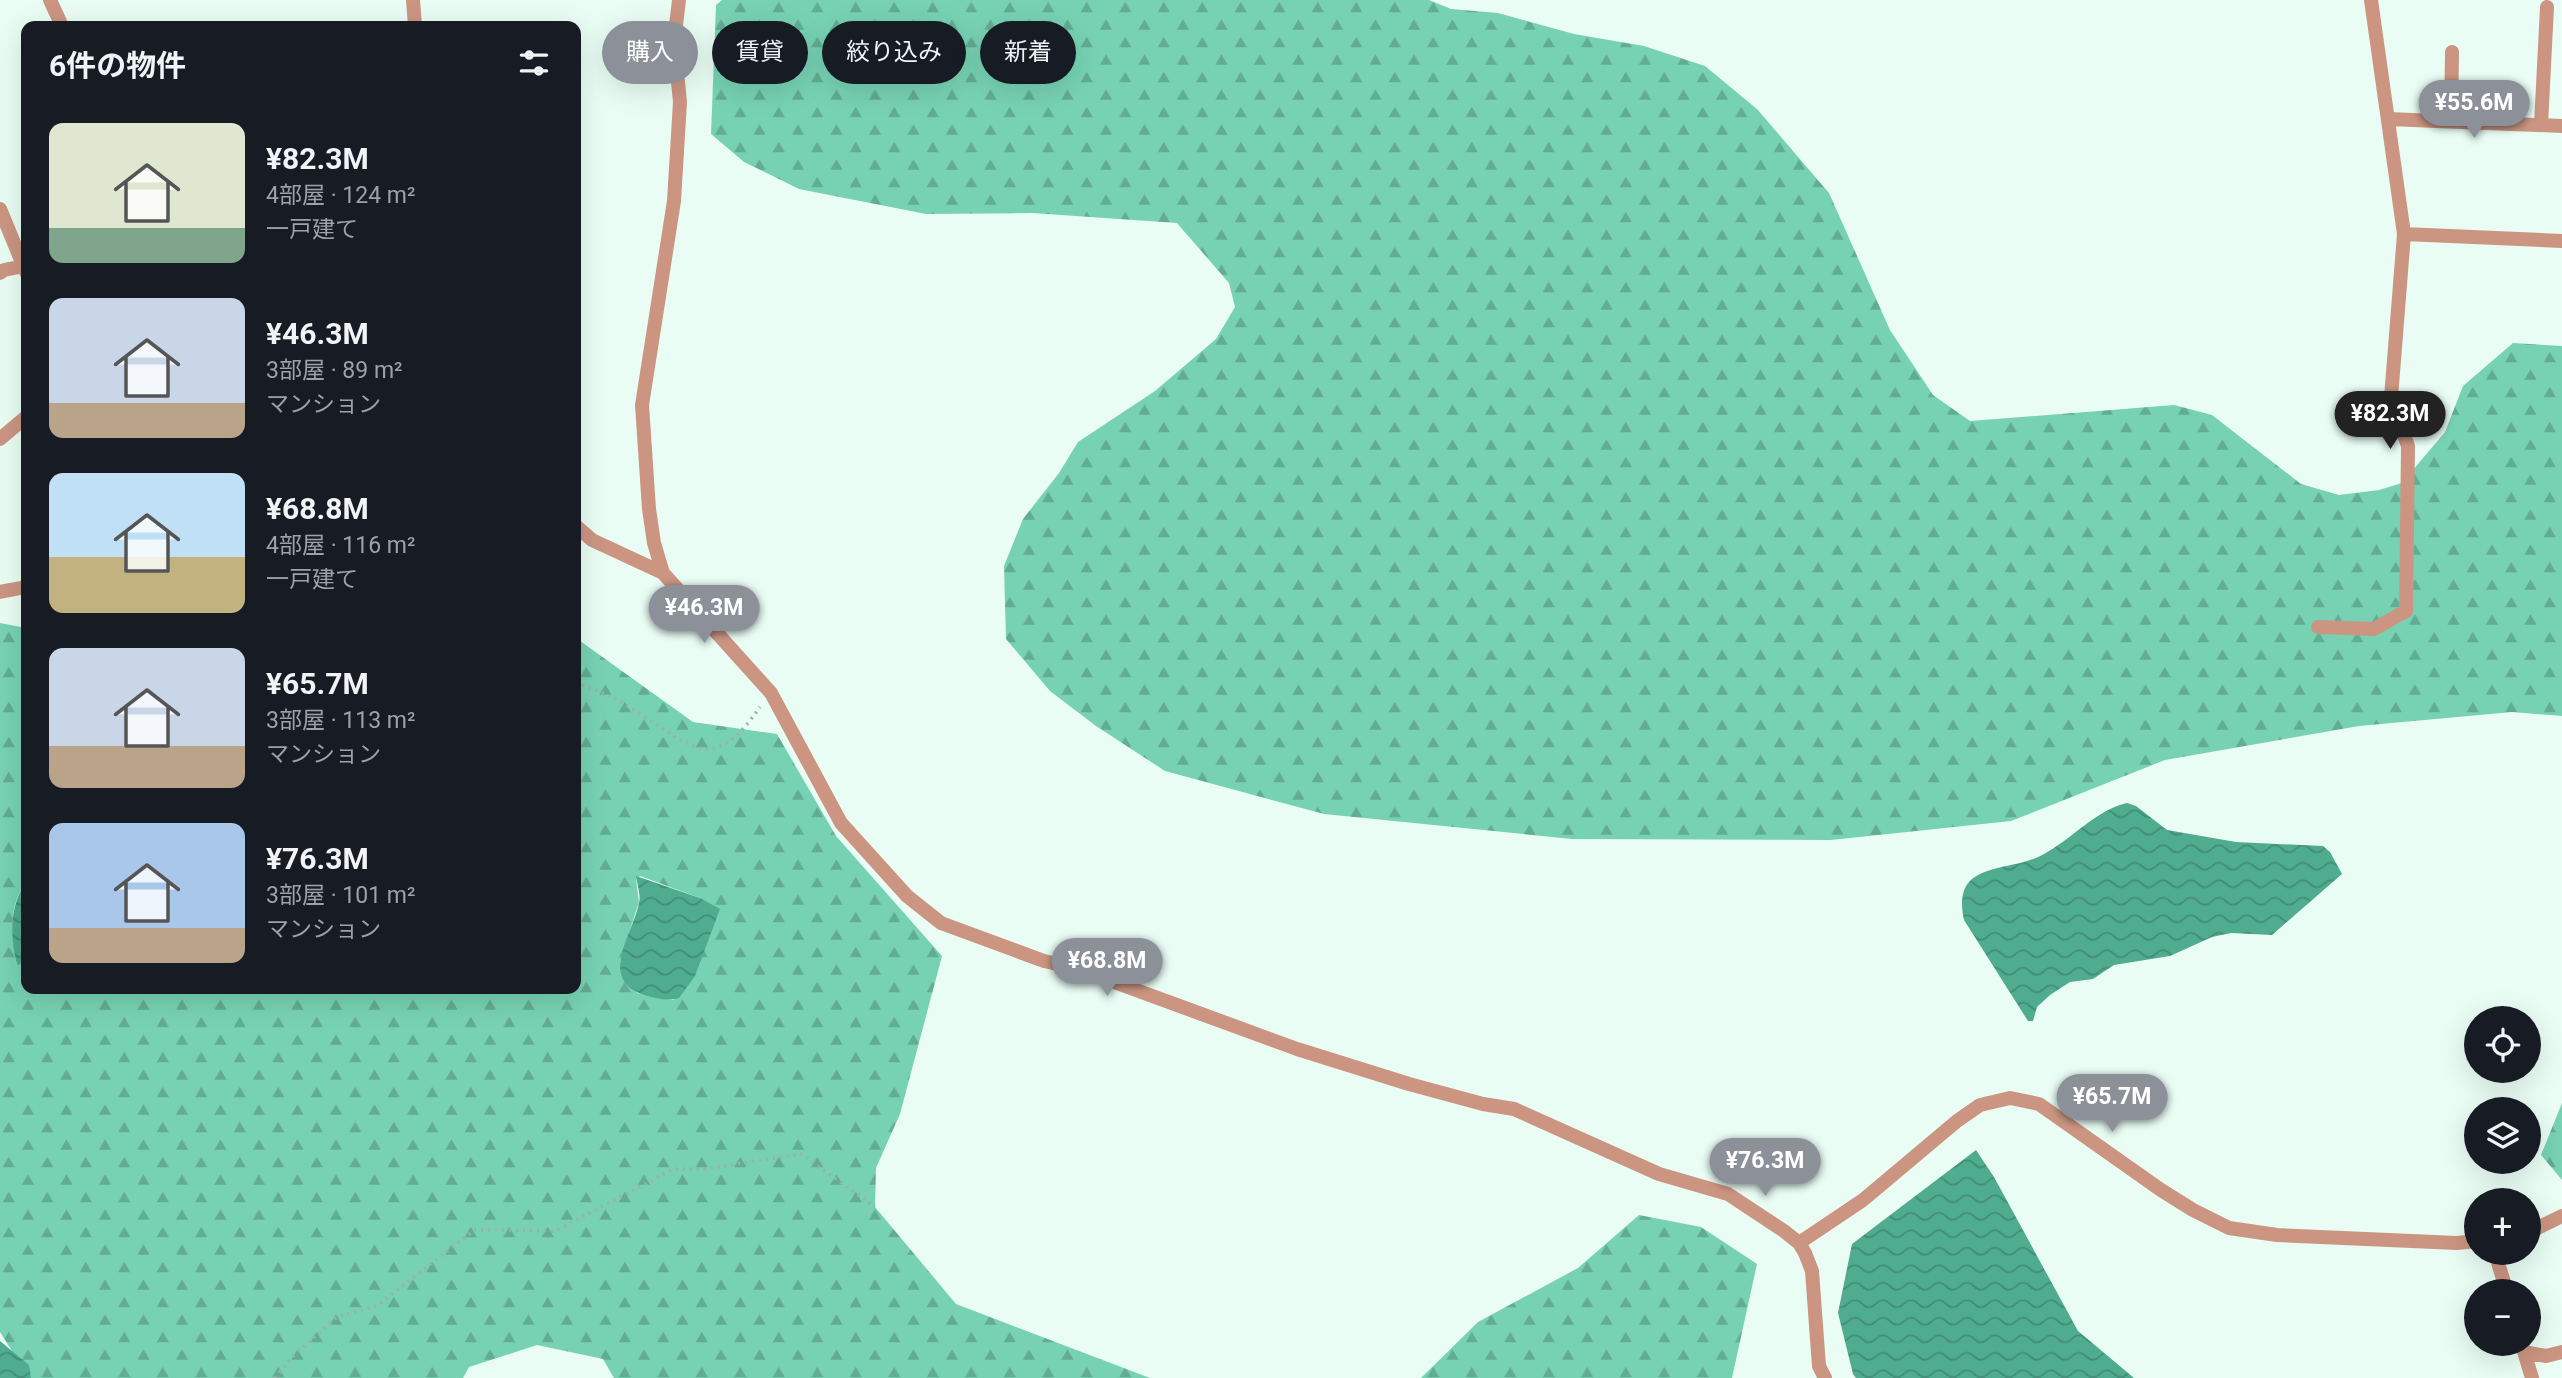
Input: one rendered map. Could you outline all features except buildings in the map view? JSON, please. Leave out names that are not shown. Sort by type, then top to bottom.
[{"type":"street","points":[[50,0],[60,21]]},
{"type":"street","points":[[413,0],[415,21]]},
{"type":"street","points":[[663,573],[654,543],[649,509],[642,405],[674,201],[680,102],[674,43],[679,0]]},
{"type":"street","points":[[2318,627],[2374,629],[2406,611],[2407,446],[2391,398],[2404,234],[2371,0]]},
{"type":"street","points":[[2541,125],[2547,8]]},
{"type":"street","points":[[2451,121],[2452,52]]},
{"type":"street","points":[[2388,119],[2562,125]]},
{"type":"street","points":[[0,209],[21,259]]},
{"type":"street","points":[[2404,234],[2562,241]]},
{"type":"street","points":[[0,273],[4,270],[21,269]]},
{"type":"street","points":[[0,439],[21,421]]},
{"type":"street","points":[[581,530],[592,540],[663,573],[771,693],[841,823],[907,896],[941,923],[1044,961],[1076,968],[1297,1049],[1409,1084],[1483,1104],[1514,1109],[1659,1174],[1728,1194],[1799,1243],[1812,1271],[1819,1366],[1825,1378]]},
{"type":"street","points":[[0,592],[21,588]]},
{"type":"street","points":[[1799,1243],[1863,1200],[1980,1105],[2010,1098],[2039,1104],[2161,1190],[2229,1228],[2277,1235],[2464,1242]]},
{"type":"street","points":[[2541,1226],[2562,1216]]},
{"type":"street","points":[[2541,1354],[2546,1356],[2562,1352]]},
{"type":"street","points":[[2525,1356],[2532,1378]]},
{"type":"path","points":[[581,684],[616,699],[667,732],[704,749],[738,736],[771,693]]},
{"type":"path","points":[[275,1378],[292,1357],[337,1317],[377,1306],[474,1230],[556,1231],[673,1169],[705,1169],[801,1154],[875,1207]]},
{"type":"green space","points":[[722,0],[1429,0],[1451,9],[1498,13],[1574,34],[1644,46],[1705,66],[1757,109],[1829,193],[1890,330],[1933,395],[1970,421],[2174,405],[2212,415],[2301,484],[2339,495],[2379,490],[2402,483],[2445,432],[2463,386],[2513,343],[2562,346],[2562,716],[2512,712],[2359,726],[2165,760],[2011,821],[1831,840],[1572,839],[1324,814],[1165,771],[1096,726],[1050,691],[1006,639],[1004,566],[1023,519],[1059,473],[1078,442],[1155,391],[1216,339],[1235,307],[1229,283],[1177,223],[1032,213],[926,214],[799,189],[744,162],[711,134],[713,84],[808,84],[808,21],[715,21],[716,5]]},
{"type":"green space","points":[[0,623],[21,627],[21,890],[14,911],[13,930],[16,962],[17,965],[21,965],[21,994],[581,994],[581,642],[693,722],[777,734],[836,836],[942,956],[900,1114],[876,1168],[875,1207],[956,1304],[1150,1378],[614,1378],[603,1359],[537,1345],[469,1367],[463,1378],[29,1378],[0,1332]],"holes":[[[640,876],[700,898],[674,1000],[637,993],[620,961],[639,902],[636,879]]]},
{"type":"green space","points":[[2562,1103],[2562,1180],[2541,1155]]},
{"type":"green space","points":[[1639,1215],[1701,1227],[1757,1264],[1732,1378],[1421,1378],[1478,1322],[1578,1268]]},
{"type":"water","points":[[2127,803],[2136,806],[2167,830],[2236,842],[2323,846],[2330,852],[2342,874],[2272,935],[2231,933],[2212,937],[2170,956],[2114,965],[2093,979],[2070,982],[2050,995],[2037,1007],[2033,1021],[2028,1021],[1964,920],[1962,904],[1965,888],[1980,874],[2044,854],[2094,818]]},
{"type":"water","points":[[636,876],[700,898],[720,909],[695,976],[679,998],[647,996],[632,989],[623,979],[620,969],[621,956],[639,900]]},
{"type":"water","points":[[20,892],[21,965],[17,965],[12,922]]},
{"type":"water","points":[[1976,1150],[1994,1177],[2078,1331],[2134,1378],[1856,1378],[1853,1374],[1838,1313],[1852,1244]]},
{"type":"water","points":[[0,1341],[29,1365],[31,1378],[0,1378]]}]
